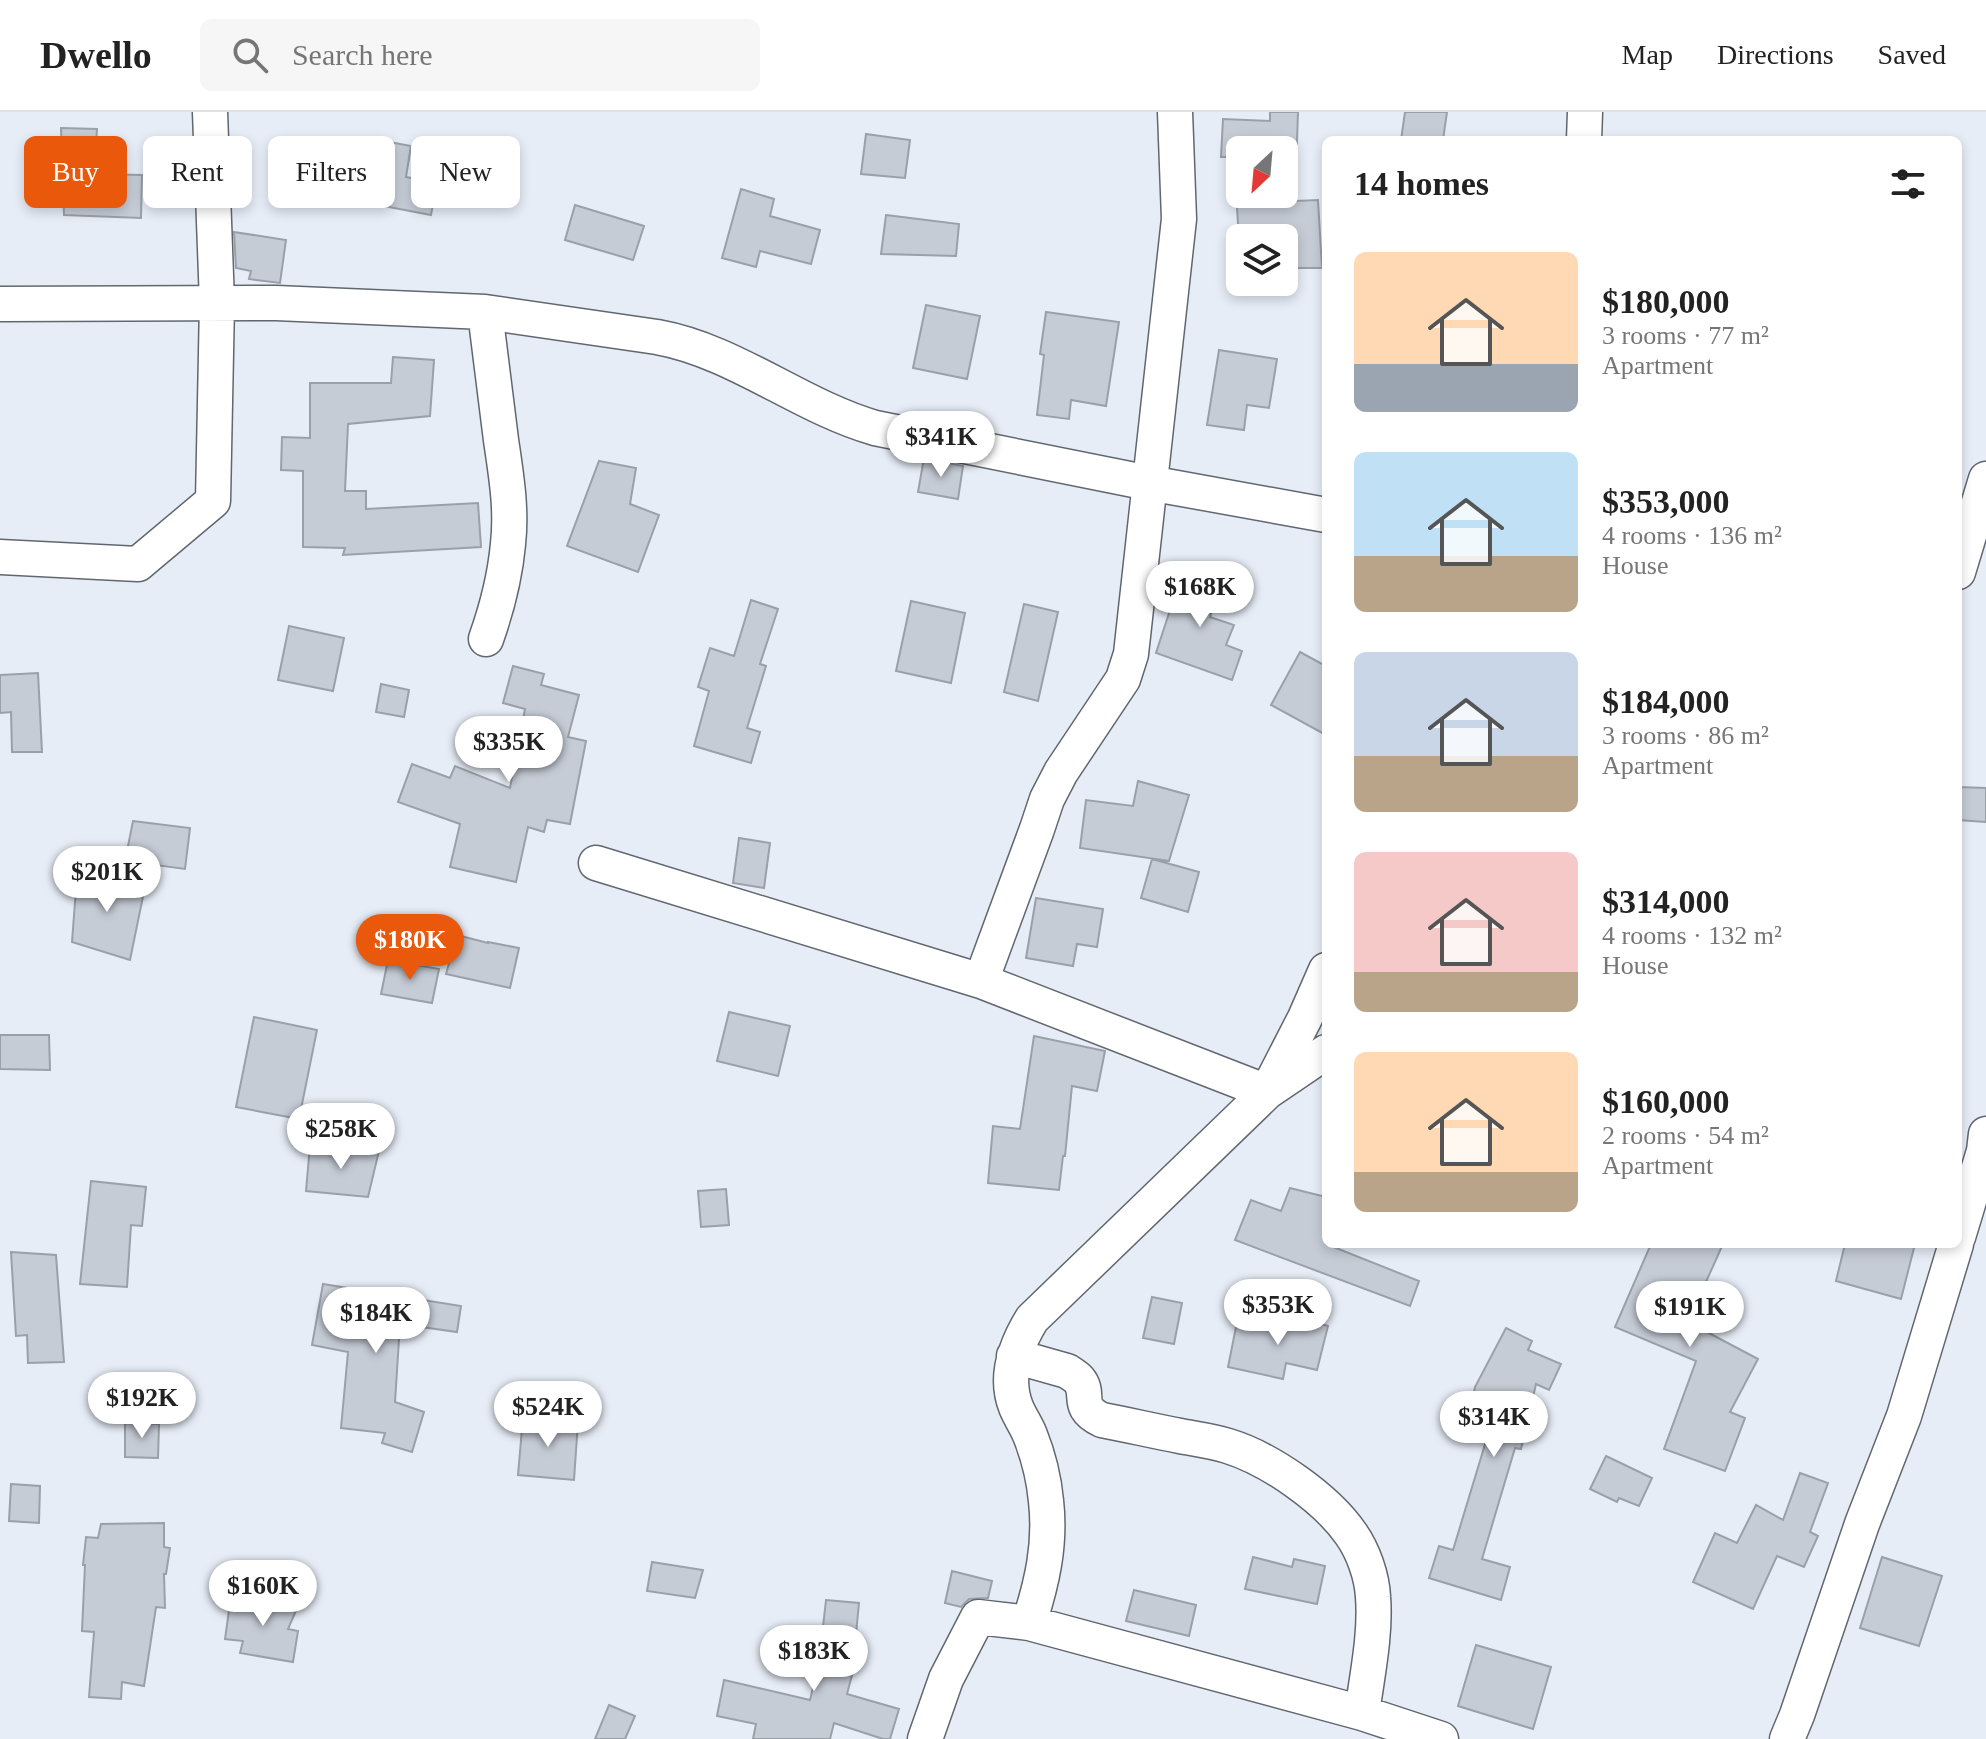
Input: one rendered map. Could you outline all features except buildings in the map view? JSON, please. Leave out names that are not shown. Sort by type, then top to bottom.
[{"type":"street","points":[[0,557],[138,564],[213,501],[217,303],[210,112]]},
{"type":"street","points":[[981,981],[1047,799],[1061,772],[1123,679],[1131,654],[1179,219],[1175,112]]},
{"type":"street","points":[[1584,136],[1585,112]]},
{"type":"street","points":[[0,304],[276,303],[485,312],[682,341],[857,423],[1149,483],[1322,514]]},
{"type":"street","points":[[485,312],[509,508],[505,574],[486,639]]},
{"type":"street","points":[[1962,559],[1986,479]]},
{"type":"street","points":[[596,863],[981,981],[1267,1092]]},
{"type":"street","points":[[1267,1092],[1322,979]]},
{"type":"street","points":[[1029,1623],[1046,1564],[1048,1533],[1040,1467],[1030,1435],[1015,1405],[1012,1373],[1021,1337],[1032,1319],[1267,1092],[1322,1055]]},
{"type":"street","points":[[1962,1215],[1985,1145]]},
{"type":"street","points":[[1787,1739],[1862,1524],[1904,1416],[1955,1248]]},
{"type":"street","points":[[1014,1356],[1074,1375],[1081,1384],[1084,1403],[1095,1417],[1102,1420],[1229,1446],[1261,1460],[1316,1497],[1338,1519],[1360,1551],[1373,1595],[1373,1622],[1362,1713]]},
{"type":"street","points":[[925,1739],[946,1679],[978,1617],[1029,1623],[1362,1713],[1441,1739]]}]
